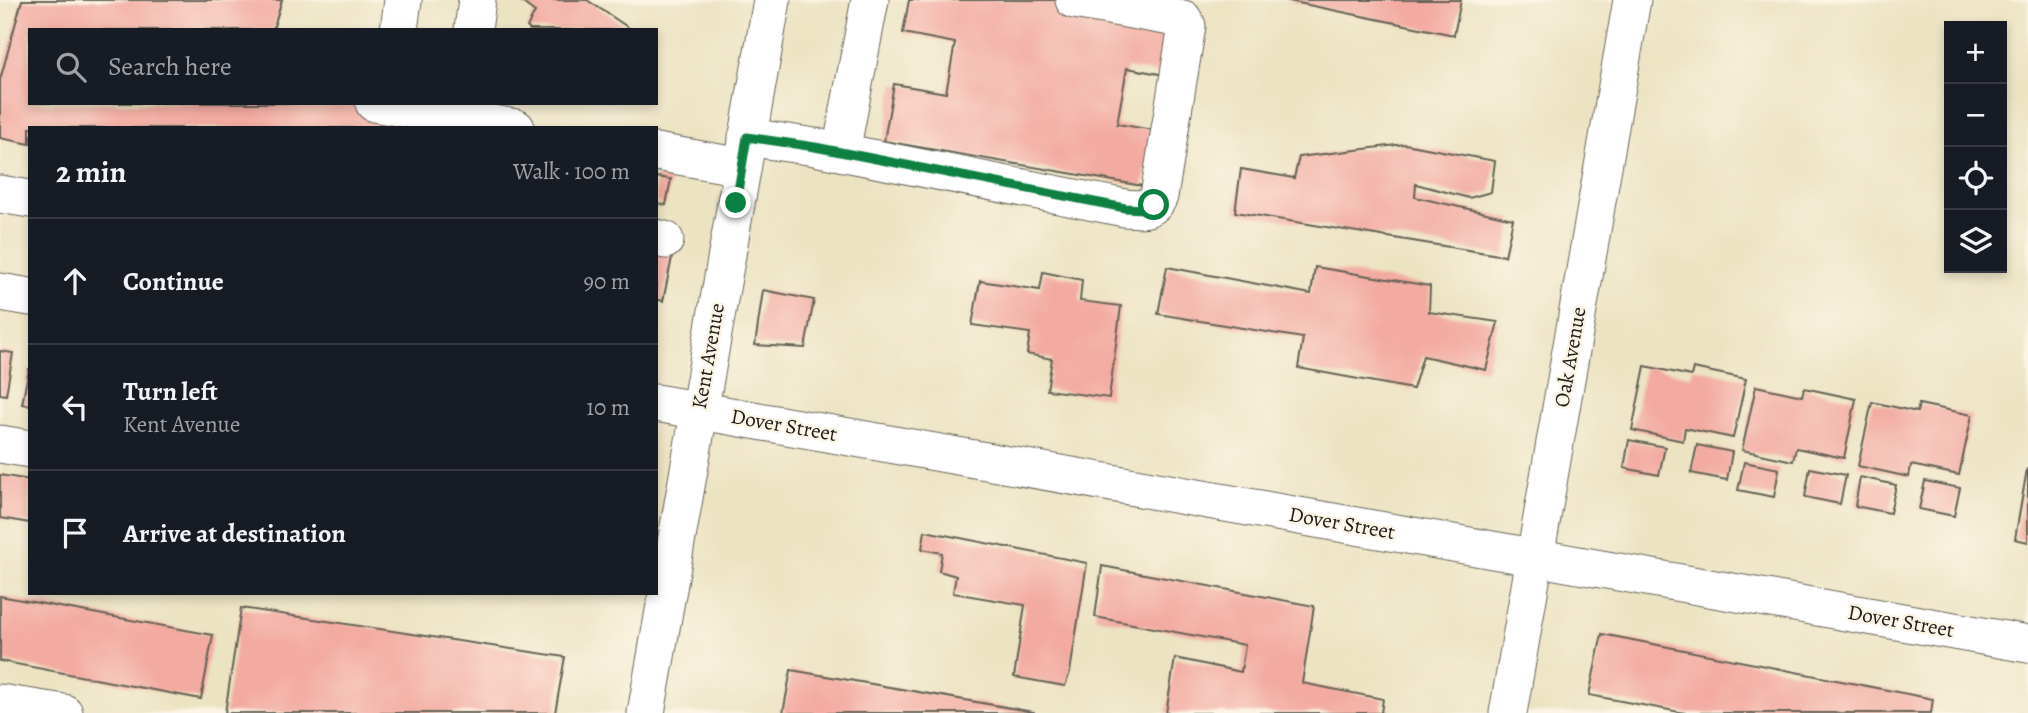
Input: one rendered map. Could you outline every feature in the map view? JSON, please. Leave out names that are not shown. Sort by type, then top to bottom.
[{"type":"street","points":[[399,28],[403,0]]},
{"type":"street","points":[[473,28],[477,0]]},
{"type":"street","name":"Kent Avenue","points":[[646,713],[772,0]]},
{"type":"street","points":[[841,152],[870,0]]},
{"type":"street","points":[[658,152],[841,152],[1125,208],[1143,209],[1154,205],[1159,196],[1166,160],[1186,26],[1183,19],[1074,0]]},
{"type":"street","name":"Oak Avenue","points":[[1508,713],[1632,0]]},
{"type":"street","points":[[398,105],[434,108],[508,126]]},
{"type":"street","points":[[0,194],[28,199]]},
{"type":"street","points":[[0,292],[28,297]]},
{"type":"street","name":"Dover Street","points":[[658,404],[2028,643]]},
{"type":"street","points":[[0,444],[28,449]]},
{"type":"street","points":[[0,703],[64,713]]},
{"type":"building","points":[[22,0],[282,0],[274,28],[28,28],[28,105],[377,105],[444,126],[28,126],[28,144],[0,138],[0,80]]},
{"type":"building","points":[[519,0],[587,0],[629,28],[528,28],[535,12]]},
{"type":"building","points":[[909,0],[1058,0],[1175,20],[1165,75],[1127,68],[1117,124],[1153,130],[1143,186],[884,141],[894,84],[946,93],[955,43],[903,33]]},
{"type":"building","points":[[1284,0],[1461,0],[1454,35]]},
{"type":"building","points":[[1405,144],[1495,161],[1491,192],[1469,198],[1416,184],[1415,197],[1513,219],[1505,256],[1235,212],[1241,169],[1294,178],[1299,157]]},
{"type":"building","points":[[658,177],[671,179],[666,205],[658,203]]},
{"type":"building","points":[[658,245],[674,248],[663,301],[658,300]]},
{"type":"building","points":[[1167,267],[1311,294],[1315,267],[1430,286],[1429,312],[1498,322],[1486,370],[1423,356],[1413,389],[1298,368],[1303,338],[1158,314]]},
{"type":"building","points":[[1043,272],[1082,280],[1080,301],[1121,306],[1109,398],[1047,390],[1052,359],[1027,354],[1030,333],[972,325],[980,281],[1040,290]]},
{"type":"building","points":[[763,290],[814,300],[805,348],[755,345]]},
{"type":"building","points":[[0,351],[13,353],[6,395],[0,394]]},
{"type":"building","points":[[1645,366],[1691,376],[1693,368],[1746,379],[1733,438],[1685,428],[1683,441],[1632,430]]},
{"type":"building","points":[[28,374],[28,405],[22,404]]},
{"type":"building","points":[[1756,386],[1802,396],[1804,388],[1856,399],[1844,458],[1796,448],[1793,461],[1742,450]]},
{"type":"building","points":[[1872,402],[1917,412],[1919,404],[1972,415],[1959,475],[1911,465],[1909,477],[1858,466]]},
{"type":"building","points":[[1629,440],[1665,447],[1659,475],[1624,468]]},
{"type":"building","points":[[1697,445],[1732,452],[1727,480],[1691,473]]},
{"type":"building","points":[[1744,462],[1779,469],[1774,497],[1738,490]]},
{"type":"building","points":[[1810,468],[1846,475],[1840,504],[1805,497]]},
{"type":"building","points":[[2028,469],[2028,542],[2015,539]]},
{"type":"building","points":[[0,475],[28,480],[28,523],[0,518]]},
{"type":"building","points":[[1860,477],[1896,485],[1890,513],[1855,506]]},
{"type":"building","points":[[1925,481],[1960,488],[1954,516],[1919,509]]},
{"type":"building","points":[[925,531],[1087,563],[1070,672],[1065,686],[1014,677],[1025,605],[953,593],[956,576],[939,571],[942,553],[922,549]]},
{"type":"building","points":[[1102,566],[1314,606],[1302,683],[1383,699],[1381,713],[1166,713],[1175,658],[1241,672],[1245,645],[1095,617]]},
{"type":"building","points":[[0,596],[213,635],[201,699],[0,661]]},
{"type":"building","points":[[241,608],[565,657],[555,713],[225,713]]},
{"type":"building","points":[[1602,634],[1933,699],[1931,713],[1685,713],[1589,695]]},
{"type":"building","points":[[791,670],[1034,712],[1034,713],[783,713]]},
{"type":"route","points":[[736,203],[747,137],[815,147],[1125,208],[1143,209],[1154,205]]}]
